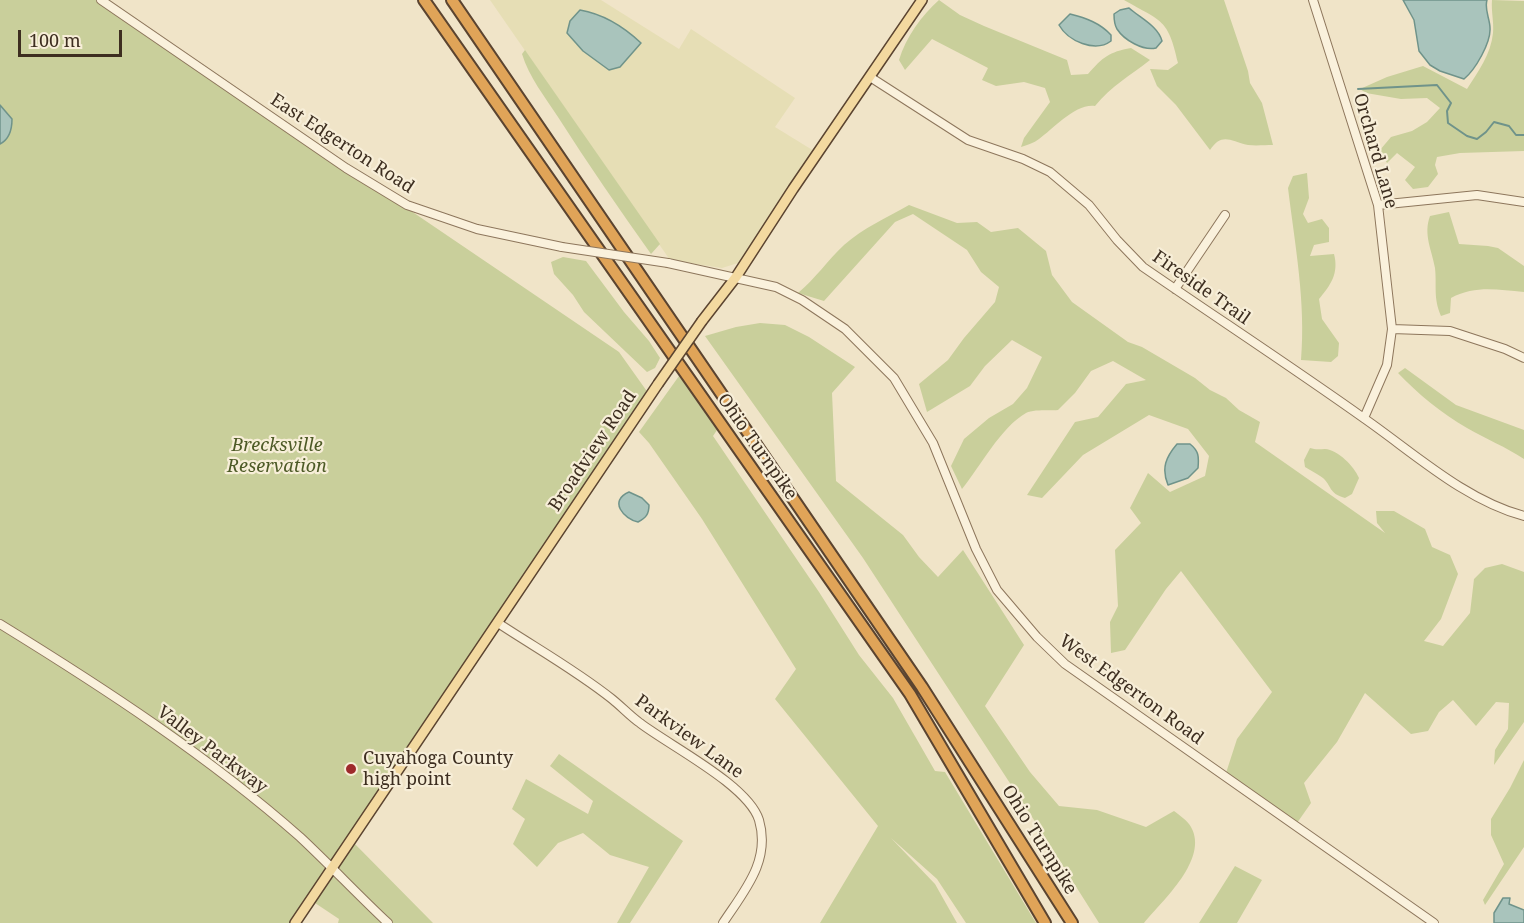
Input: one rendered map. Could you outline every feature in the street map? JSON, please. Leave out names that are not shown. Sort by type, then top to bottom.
[{"type":"highway","name":"Ohio Turnpike","points":[[424,0],[910,694],[1045,923]]},
{"type":"highway","name":"Ohio Turnpike","points":[[452,0],[922,687],[1072,923]]},
{"type":"main road","name":"Broadview Road","points":[[295,923],[658,384],[736,277],[922,0]]},
{"type":"street","name":"East Edgerton Road","points":[[101,0],[343,166],[407,205],[477,229],[562,247],[668,263],[736,277]]},
{"type":"street","name":"Orchard Lane","points":[[1313,0],[1378,205],[1392,329],[1387,365],[1364,418]]},
{"type":"street","name":"Fireside Trail","points":[[870,77],[968,140],[1023,159],[1050,172],[1089,205],[1117,240],[1143,267],[1462,488],[1511,513],[1524,516]]},
{"type":"street","points":[[1378,205],[1477,195],[1524,202]]},
{"type":"street","points":[[1175,289],[1225,214]]},
{"type":"street","name":"West Edgerton Road","points":[[736,277],[776,287],[802,300],[845,329],[894,378],[933,443],[976,549],[997,590],[1037,637],[1065,664],[1434,923]]},
{"type":"street","points":[[1392,329],[1450,331],[1505,349],[1524,358]]},
{"type":"street","name":"Parkview Lane","points":[[498,623],[612,698],[640,723],[737,789],[753,807],[759,820],[762,837],[759,865],[749,885],[723,923]]},
{"type":"street","name":"Valley Parkway","points":[[0,624],[73,669],[198,756],[300,837],[388,923]]},
{"type":"shaded area","points":[[490,0],[601,0],[679,49],[691,29],[795,98],[775,127],[814,151],[738,263],[722,268],[670,260]]},
{"type":"green space","name":"Brecksville Reservation","points":[[0,0],[100,0],[619,352],[651,397],[350,839],[433,923],[338,923],[339,919],[309,899],[292,923],[0,923]]},
{"type":"green space","points":[[939,0],[960,15],[1067,60],[1071,75],[1088,74],[1107,56],[1131,48],[1150,60],[1115,86],[1095,106],[1080,108],[1037,140],[1021,147],[1024,138],[1050,102],[1045,88],[1024,82],[996,86],[982,80],[988,68],[932,39],[905,70],[899,60],[915,27]]},
{"type":"green space","points":[[1124,0],[1224,0],[1250,83],[1262,103],[1273,145],[1248,145],[1223,139],[1214,144],[1210,150],[1176,105],[1157,86],[1150,69],[1168,70],[1178,63],[1167,29],[1155,18]]},
{"type":"green space","points":[[1492,0],[1524,1],[1524,151],[1460,153],[1437,157],[1435,165],[1438,174],[1428,187],[1413,189],[1405,180],[1415,167],[1397,153],[1387,163],[1380,150],[1391,137],[1412,131],[1427,122],[1440,108],[1427,98],[1401,99],[1366,93],[1360,89],[1387,77],[1423,66],[1467,89],[1483,63],[1492,41]]},
{"type":"green space","points":[[525,50],[660,244],[651,254],[538,87],[522,54]]},
{"type":"green space","points":[[1307,173],[1309,198],[1303,214],[1308,223],[1322,219],[1329,228],[1329,242],[1314,245],[1310,256],[1334,254],[1335,261],[1333,278],[1319,299],[1322,319],[1339,343],[1338,356],[1331,362],[1301,360],[1301,296],[1288,188],[1293,176]]},
{"type":"green space","points":[[909,205],[957,223],[977,222],[991,232],[1018,228],[1046,251],[1052,275],[1072,302],[1128,342],[1142,347],[1195,378],[1210,390],[1226,398],[1239,410],[1260,422],[1255,442],[1385,533],[1377,523],[1376,511],[1394,511],[1425,529],[1432,547],[1450,555],[1458,574],[1441,619],[1424,641],[1443,646],[1470,613],[1474,579],[1485,568],[1502,564],[1524,572],[1524,722],[1494,765],[1495,750],[1508,729],[1509,703],[1496,702],[1476,726],[1453,700],[1439,712],[1428,731],[1411,734],[1365,693],[1337,742],[1304,783],[1311,803],[1297,823],[1226,773],[1237,739],[1272,692],[1181,571],[1166,589],[1125,650],[1111,653],[1110,622],[1118,606],[1115,550],[1141,523],[1130,508],[1148,473],[1170,492],[1205,476],[1209,456],[1188,429],[1149,415],[1083,455],[1042,498],[1027,495],[1075,422],[1098,417],[1126,384],[1146,380],[1113,361],[1091,371],[1075,393],[1058,410],[1029,412],[1017,419],[1000,437],[962,489],[951,466],[964,439],[989,418],[1013,404],[1027,388],[1042,357],[1012,340],[985,366],[970,386],[927,412],[919,384],[948,360],[995,302],[999,287],[981,272],[967,250],[913,214],[895,222],[824,301],[798,293],[851,239]]},
{"type":"green space","points":[[1449,212],[1459,244],[1498,248],[1524,266],[1524,292],[1487,289],[1469,291],[1451,298],[1450,313],[1441,316],[1437,303],[1435,268],[1427,230],[1430,216]]},
{"type":"green space","points":[[563,257],[586,261],[660,358],[655,368],[647,372],[584,312],[573,295],[554,274],[551,262]]},
{"type":"green space","points":[[760,323],[785,325],[809,337],[855,367],[832,393],[836,481],[903,535],[938,577],[963,550],[1024,645],[985,706],[1030,772],[1059,806],[1097,810],[1146,827],[1174,811],[1190,825],[1195,839],[1194,852],[1189,865],[1172,891],[1144,923],[1099,923],[863,558],[705,336]]},
{"type":"green space","points":[[1405,368],[1456,405],[1524,430],[1524,459],[1439,410],[1398,373]]},
{"type":"green space","points":[[679,376],[717,430],[713,436],[859,655],[893,698],[935,771],[945,772],[1036,923],[966,923],[937,879],[891,838],[935,884],[957,923],[820,923],[878,826],[775,699],[796,669],[702,519],[639,432]]},
{"type":"green space","points":[[1310,448],[1330,450],[1340,455],[1349,464],[1359,478],[1352,494],[1345,498],[1336,494],[1323,478],[1305,467],[1304,460]]},
{"type":"green space","points":[[559,754],[683,841],[630,923],[617,923],[649,867],[610,855],[583,833],[558,843],[537,867],[513,844],[525,819],[512,809],[526,779],[588,814],[593,801],[550,766]]},
{"type":"green space","points":[[1524,760],[1524,847],[1485,905],[1483,900],[1504,864],[1491,835],[1491,819]]},
{"type":"green space","points":[[1235,866],[1262,880],[1237,923],[1199,923]]},
{"type":"water","points":[[1403,0],[1487,0],[1490,28],[1488,41],[1477,63],[1464,79],[1430,65],[1419,51],[1414,20]]},
{"type":"water","points":[[1129,8],[1157,31],[1162,41],[1156,48],[1145,48],[1134,44],[1117,29],[1114,14]]},
{"type":"water","points":[[580,10],[613,22],[641,43],[620,67],[609,70],[583,51],[567,33],[570,21]]},
{"type":"water","points":[[1070,14],[1102,27],[1111,35],[1111,41],[1097,46],[1082,44],[1075,40],[1059,25]]},
{"type":"water","points":[[0,105],[12,119],[12,126],[6,139],[0,144]]},
{"type":"water","points":[[1177,444],[1190,444],[1195,449],[1198,454],[1198,468],[1188,478],[1168,485],[1165,473],[1166,463]]},
{"type":"water","points":[[629,492],[642,498],[649,505],[647,515],[638,522],[623,514],[620,509],[620,500]]},
{"type":"water","points":[[1503,898],[1510,898],[1509,904],[1524,910],[1524,923],[1494,923],[1494,913]]},
{"type":"waterway","points":[[1358,89],[1437,85],[1451,103],[1447,111],[1448,123],[1467,136],[1477,139],[1494,122],[1509,126],[1516,135],[1524,135]]},
{"type":"place","name":"Cuyahoga County high point","points":[[351,769]]}]
